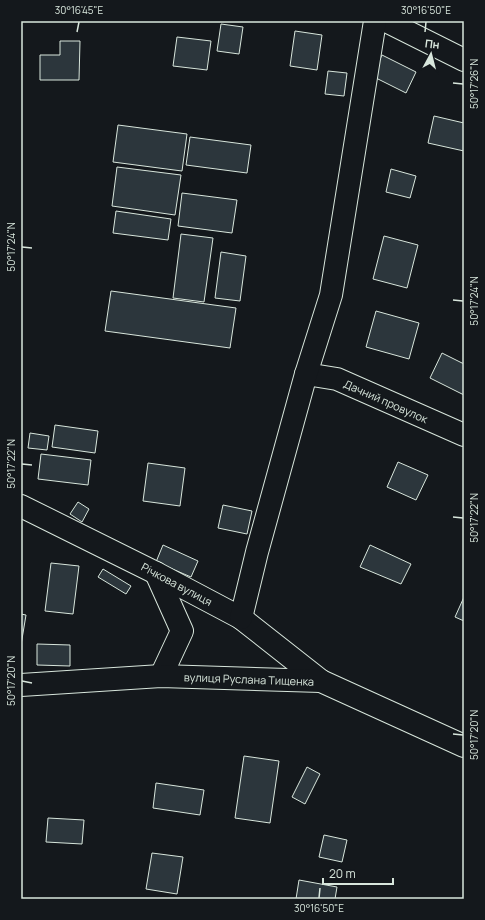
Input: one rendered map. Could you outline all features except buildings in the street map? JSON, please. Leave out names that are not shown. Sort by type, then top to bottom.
[{"type":"street","points":[[241,618],[259,545],[306,374],[331,294],[376,21]]},
{"type":"street","points":[[386,21],[464,60]]},
{"type":"street","name":"Дачний провулок","points":[[306,374],[337,379],[464,435]]},
{"type":"street","name":"Річкова вулиця","points":[[21,506],[156,573],[241,618],[321,681]]},
{"type":"street","points":[[156,573],[182,630],[161,676]]},
{"type":"street","name":"вулиця Руслана Тищенка","points":[[21,685],[161,676],[321,681],[464,746]]}]
